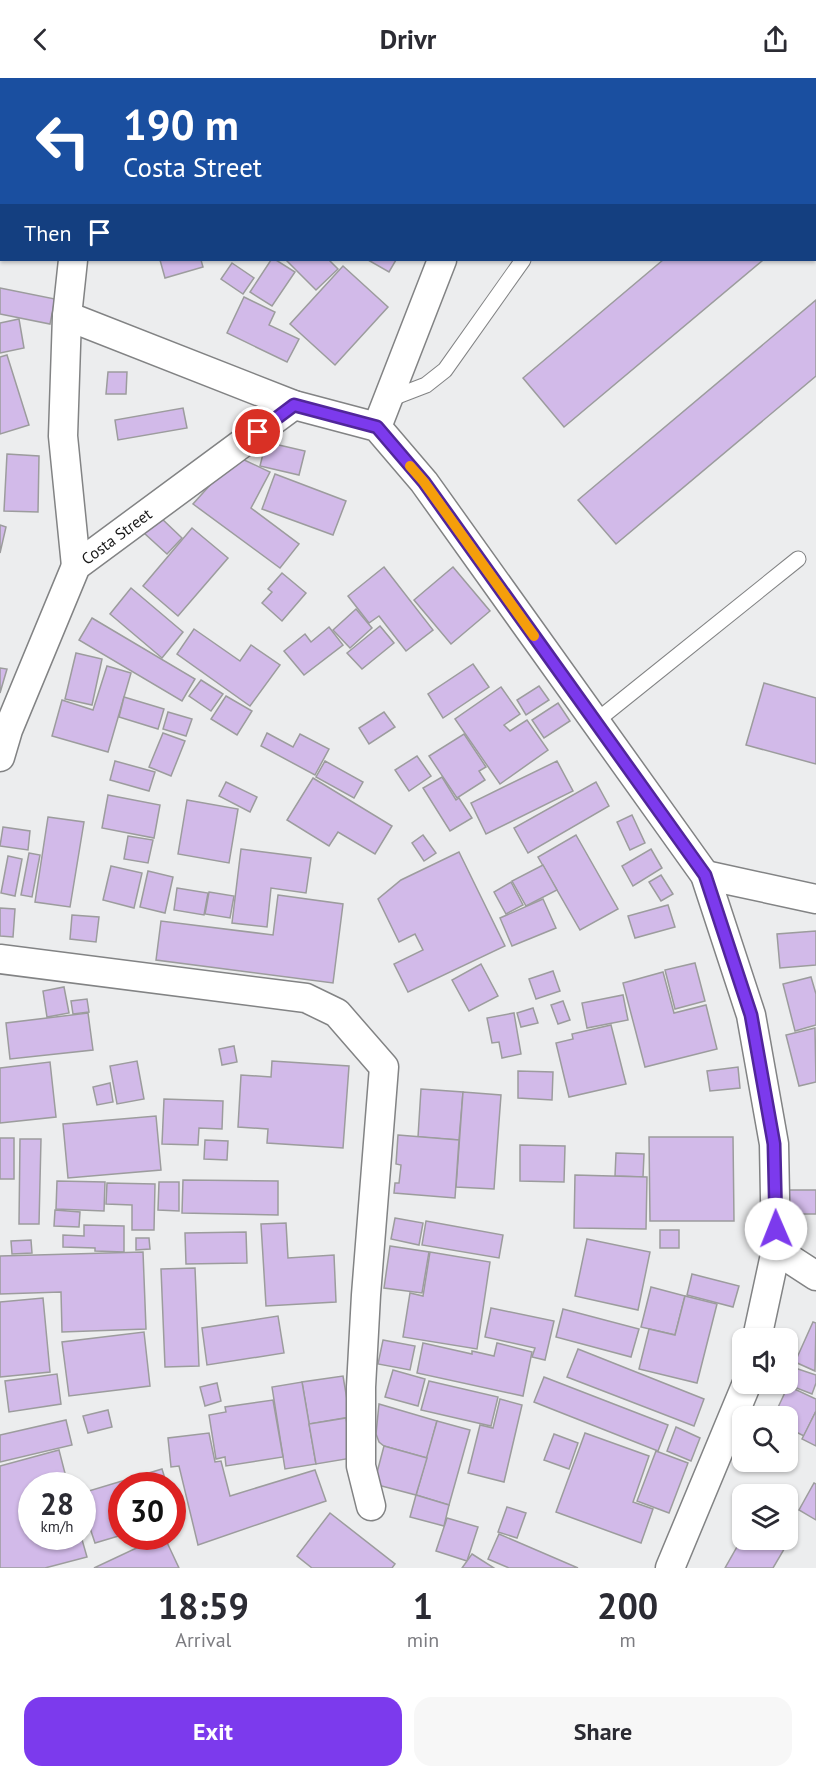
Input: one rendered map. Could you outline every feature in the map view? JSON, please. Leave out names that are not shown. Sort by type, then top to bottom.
[{"type":"street","points":[[73,261],[63,436],[76,566]]},
{"type":"street","points":[[377,427],[442,261]]},
{"type":"street","points":[[68,316],[294,405],[377,427],[424,482],[705,875],[751,1015],[774,1144],[776,1250],[760,1328]]},
{"type":"street","name":"Costa Street","points":[[0,757],[8,730],[76,566],[294,405]]},
{"type":"street","points":[[705,875],[816,899]]},
{"type":"street","points":[[0,959],[306,998],[337,1013],[384,1067],[361,1387],[361,1466],[371,1506]]},
{"type":"street","points":[[776,1250],[816,1276]]},
{"type":"street","points":[[670,1568],[742,1394]]},
{"type":"lane","points":[[387,400],[426,385],[445,370],[522,261]]},
{"type":"lane","points":[[595,722],[798,559]]},
{"type":"building","points":[[160,261],[201,261],[203,267],[165,278]]},
{"type":"building","points":[[270,261],[278,261],[295,272],[272,306],[250,292]]},
{"type":"building","points":[[287,261],[330,261],[338,269],[316,290]]},
{"type":"building","points":[[370,261],[395,261],[389,272]]},
{"type":"building","points":[[662,261],[762,261],[564,427],[523,378]]},
{"type":"building","points":[[232,263],[254,278],[243,294],[221,279]]},
{"type":"building","points":[[343,266],[388,307],[335,365],[290,324]]},
{"type":"building","points":[[0,288],[55,299],[50,324],[0,314]]},
{"type":"building","points":[[244,297],[275,312],[269,325],[299,339],[287,362],[227,333]]},
{"type":"building","points":[[816,300],[816,376],[616,544],[578,500]]},
{"type":"building","points":[[19,319],[24,348],[0,353],[0,323]]},
{"type":"building","points":[[7,355],[29,425],[0,434],[0,357]]},
{"type":"building","points":[[108,372],[127,372],[126,394],[106,394]]},
{"type":"building","points":[[183,408],[187,428],[118,440],[115,420]]},
{"type":"building","points":[[266,442],[305,451],[299,475],[260,466]]},
{"type":"building","points":[[7,454],[39,456],[38,512],[4,511]]},
{"type":"building","points":[[240,458],[270,472],[251,508],[299,544],[280,568],[193,504],[220,474]]},
{"type":"building","points":[[275,474],[346,501],[333,535],[262,509]]},
{"type":"building","points":[[160,517],[182,538],[167,554],[144,533]]},
{"type":"building","points":[[0,525],[6,527],[0,553]]},
{"type":"building","points":[[192,528],[228,558],[178,616],[143,586]]},
{"type":"building","points":[[384,567],[433,630],[406,651],[379,616],[369,623],[348,596]]},
{"type":"building","points":[[453,567],[490,611],[451,644],[414,600]]},
{"type":"building","points":[[282,573],[306,593],[282,621],[262,603],[272,592],[268,589]]},
{"type":"building","points":[[131,588],[183,632],[162,658],[110,614]]},
{"type":"building","points":[[356,609],[372,628],[350,648],[333,630]]},
{"type":"building","points":[[92,618],[195,679],[182,701],[79,640]]},
{"type":"building","points":[[380,626],[394,643],[362,669],[347,653]]},
{"type":"building","points":[[329,627],[343,645],[304,675],[284,651],[305,634],[311,642]]},
{"type":"building","points":[[194,629],[240,661],[251,645],[280,665],[250,706],[177,654]]},
{"type":"building","points":[[76,653],[102,659],[92,705],[65,699]]},
{"type":"building","points":[[473,664],[489,687],[443,718],[428,694]]},
{"type":"building","points":[[107,666],[131,673],[108,752],[52,736],[62,700],[93,710]]},
{"type":"building","points":[[0,668],[7,669],[0,693]]},
{"type":"building","points":[[201,680],[223,694],[211,711],[189,696]]},
{"type":"building","points":[[764,683],[816,698],[816,764],[746,745]]},
{"type":"building","points":[[539,686],[549,700],[526,715],[517,700]]},
{"type":"building","points":[[501,687],[520,714],[504,725],[510,731],[527,720],[548,750],[500,784],[455,719]]},
{"type":"building","points":[[226,696],[252,711],[237,735],[211,719]]},
{"type":"building","points":[[124,697],[164,709],[158,729],[119,717]]},
{"type":"building","points":[[558,703],[570,721],[544,738],[532,720]]},
{"type":"building","points":[[168,712],[192,719],[186,736],[163,729]]},
{"type":"building","points":[[384,712],[395,727],[369,744],[359,728]]},
{"type":"building","points":[[163,733],[185,741],[171,776],[149,767]]},
{"type":"building","points":[[267,733],[293,747],[300,734],[329,749],[315,775],[261,746]]},
{"type":"building","points":[[464,734],[486,767],[479,771],[485,780],[457,798],[429,756]]},
{"type":"building","points":[[417,756],[431,776],[409,791],[395,770]]},
{"type":"building","points":[[115,761],[155,772],[149,791],[110,780]]},
{"type":"building","points":[[325,761],[363,782],[354,798],[316,777]]},
{"type":"building","points":[[557,761],[573,791],[486,834],[471,803]]},
{"type":"building","points":[[442,777],[456,800],[459,798],[472,818],[450,831],[423,788]]},
{"type":"building","points":[[313,778],[392,826],[375,854],[338,832],[329,846],[287,820]]},
{"type":"building","points":[[226,782],[257,797],[250,812],[219,796]]},
{"type":"building","points":[[596,782],[609,806],[528,853],[514,828]]},
{"type":"building","points":[[108,795],[160,805],[154,838],[102,828]]},
{"type":"building","points":[[187,800],[238,809],[229,863],[178,854]]},
{"type":"building","points":[[632,815],[645,843],[630,850],[617,822]]},
{"type":"building","points":[[48,817],[84,822],[70,907],[35,902]]},
{"type":"building","points":[[3,827],[30,831],[28,850],[0,846]]},
{"type":"building","points":[[423,835],[436,853],[424,861],[412,843]]},
{"type":"building","points":[[576,835],[618,909],[580,930],[538,857]]},
{"type":"building","points":[[128,836],[153,840],[148,863],[124,859]]},
{"type":"building","points":[[241,849],[311,858],[306,893],[271,888],[267,927],[232,923]]},
{"type":"building","points":[[651,849],[662,868],[633,886],[622,866]]},
{"type":"building","points":[[459,852],[505,946],[408,992],[394,964],[423,950],[415,934],[399,942],[378,899],[401,880]]},
{"type":"building","points":[[29,853],[40,855],[32,897],[21,895]]},
{"type":"building","points":[[8,856],[22,859],[15,896],[1,893]]},
{"type":"building","points":[[543,865],[557,890],[526,906],[512,881]]},
{"type":"building","points":[[111,866],[142,873],[134,908],[103,900]]},
{"type":"building","points":[[148,871],[173,877],[165,913],[140,907]]},
{"type":"building","points":[[661,875],[673,894],[661,901],[649,882]]},
{"type":"building","points":[[511,882],[523,905],[506,914],[494,892]]},
{"type":"building","points":[[177,888],[208,893],[204,915],[174,910]]},
{"type":"building","points":[[209,892],[234,896],[230,918],[205,914]]},
{"type":"building","points":[[278,895],[343,904],[333,983],[156,960],[161,921],[273,935]]},
{"type":"building","points":[[543,899],[556,928],[512,946],[500,918]]},
{"type":"building","points":[[668,905],[675,927],[635,938],[628,916]]},
{"type":"building","points":[[0,908],[15,909],[13,937],[0,936]]},
{"type":"building","points":[[72,915],[99,917],[96,942],[70,939]]},
{"type":"building","points":[[816,931],[816,965],[780,968],[777,934]]},
{"type":"building","points":[[695,963],[705,1001],[675,1009],[665,970]]},
{"type":"building","points":[[481,964],[498,996],[469,1011],[452,980]]},
{"type":"building","points":[[553,971],[560,991],[536,999],[529,979]]},
{"type":"building","points":[[663,972],[674,1013],[706,1005],[717,1049],[645,1067],[623,983]]},
{"type":"building","points":[[811,977],[816,994],[816,1025],[795,1031],[783,984]]},
{"type":"building","points":[[64,987],[69,1013],[47,1017],[43,991]]},
{"type":"building","points":[[623,995],[628,1020],[587,1028],[582,1003]]},
{"type":"building","points":[[87,999],[89,1012],[73,1014],[71,1001]]},
{"type":"building","points":[[563,1001],[570,1020],[558,1024],[551,1005]]},
{"type":"building","points":[[533,1008],[538,1023],[521,1027],[517,1013]]},
{"type":"building","points":[[88,1013],[93,1050],[10,1059],[6,1023]]},
{"type":"building","points":[[514,1013],[521,1054],[502,1058],[499,1042],[492,1043],[487,1018]]},
{"type":"building","points":[[611,1025],[626,1084],[569,1097],[556,1043],[573,1039],[572,1034]]},
{"type":"building","points":[[815,1028],[816,1082],[799,1086],[786,1035]]},
{"type":"building","points":[[234,1046],[237,1062],[222,1065],[219,1049]]},
{"type":"building","points":[[137,1061],[144,1099],[117,1104],[110,1066]]},
{"type":"building","points":[[272,1061],[349,1066],[343,1148],[267,1143],[268,1129],[238,1127],[241,1075],[271,1077]]},
{"type":"building","points":[[50,1062],[56,1117],[0,1123],[0,1068]]},
{"type":"building","points":[[738,1067],[740,1088],[710,1091],[707,1071]]},
{"type":"building","points":[[518,1071],[553,1072],[552,1100],[518,1098]]},
{"type":"building","points":[[110,1083],[113,1102],[97,1105],[93,1087]]},
{"type":"building","points":[[421,1089],[463,1092],[459,1140],[418,1137]]},
{"type":"building","points":[[463,1092],[501,1095],[494,1189],[456,1187]]},
{"type":"building","points":[[164,1099],[223,1101],[222,1129],[199,1128],[198,1145],[162,1144]]},
{"type":"building","points":[[156,1116],[161,1170],[68,1178],[63,1124]]},
{"type":"building","points":[[398,1135],[459,1140],[455,1198],[394,1193],[395,1183],[399,1183],[401,1165],[396,1164]]},
{"type":"building","points":[[649,1137],[733,1137],[734,1221],[650,1221]]},
{"type":"building","points":[[0,1138],[14,1138],[14,1179],[0,1179]]},
{"type":"building","points":[[20,1139],[41,1139],[39,1224],[19,1224]]},
{"type":"building","points":[[205,1140],[228,1141],[227,1160],[204,1159]]},
{"type":"building","points":[[520,1145],[565,1146],[564,1182],[520,1181]]},
{"type":"building","points":[[616,1153],[644,1154],[643,1177],[615,1176]]},
{"type":"building","points":[[575,1175],[647,1177],[646,1229],[574,1228]]},
{"type":"building","points":[[183,1180],[278,1181],[278,1215],[182,1213]]},
{"type":"building","points":[[57,1181],[105,1182],[104,1211],[56,1209]]},
{"type":"building","points":[[159,1182],[179,1182],[179,1211],[158,1210]]},
{"type":"building","points":[[107,1183],[155,1184],[154,1230],[132,1230],[132,1205],[106,1204]]},
{"type":"building","points":[[788,1190],[816,1190],[816,1214],[788,1214]]},
{"type":"building","points":[[55,1210],[80,1212],[79,1227],[54,1226]]},
{"type":"building","points":[[395,1218],[423,1223],[419,1245],[391,1239]]},
{"type":"building","points":[[426,1221],[503,1235],[499,1258],[422,1245]]},
{"type":"building","points":[[286,1223],[288,1258],[334,1255],[336,1302],[266,1306],[261,1224]]},
{"type":"building","points":[[84,1225],[124,1226],[124,1252],[63,1247],[63,1235],[84,1236]]},
{"type":"building","points":[[660,1230],[679,1230],[679,1248],[660,1248]]},
{"type":"building","points":[[246,1232],[247,1263],[186,1264],[185,1233]]},
{"type":"building","points":[[136,1238],[149,1238],[150,1249],[136,1250]]},
{"type":"building","points":[[587,1239],[650,1252],[638,1310],[575,1296]]},
{"type":"building","points":[[31,1240],[32,1253],[12,1254],[11,1241]]},
{"type":"building","points":[[390,1246],[429,1252],[422,1293],[384,1288]]},
{"type":"building","points":[[143,1252],[146,1329],[62,1332],[61,1292],[0,1294],[0,1256]]},
{"type":"building","points":[[430,1252],[490,1262],[477,1349],[403,1337],[410,1293],[423,1296]]},
{"type":"building","points":[[195,1268],[199,1366],[165,1367],[161,1269]]},
{"type":"building","points":[[692,1274],[739,1286],[733,1307],[687,1295]]},
{"type":"building","points":[[651,1287],[685,1296],[675,1335],[641,1327]]},
{"type":"building","points":[[685,1296],[717,1304],[697,1383],[639,1369],[649,1329],[675,1335]]},
{"type":"building","points":[[43,1298],[50,1372],[0,1377],[0,1302]]},
{"type":"building","points":[[491,1308],[554,1321],[545,1360],[532,1357],[535,1348],[485,1337]]},
{"type":"building","points":[[563,1309],[639,1329],[631,1357],[556,1337]]},
{"type":"building","points":[[278,1316],[284,1353],[207,1365],[202,1328]]},
{"type":"building","points":[[813,1322],[816,1323],[815,1371],[798,1363],[798,1355]]},
{"type":"building","points":[[144,1332],[150,1386],[69,1396],[62,1342]]},
{"type":"building","points":[[383,1340],[415,1346],[410,1370],[378,1364]]},
{"type":"building","points":[[423,1343],[472,1354],[472,1351],[494,1356],[497,1343],[532,1352],[523,1396],[417,1373]]},
{"type":"building","points":[[578,1349],[704,1399],[694,1426],[567,1377]]},
{"type":"building","points":[[798,1369],[816,1375],[812,1394],[798,1389]]},
{"type":"building","points":[[393,1370],[425,1379],[418,1406],[385,1397]]},
{"type":"building","points":[[57,1374],[61,1404],[9,1412],[5,1381]]},
{"type":"building","points":[[343,1376],[350,1417],[309,1424],[302,1382]]},
{"type":"building","points":[[544,1377],[668,1425],[658,1451],[534,1402]]},
{"type":"building","points":[[429,1381],[498,1397],[491,1426],[421,1410]]},
{"type":"building","points":[[302,1382],[316,1464],[285,1469],[272,1387]]},
{"type":"building","points":[[217,1383],[221,1401],[205,1406],[200,1387]]},
{"type":"building","points":[[798,1391],[816,1399],[816,1411],[804,1436],[798,1433],[798,1406],[779,1406],[784,1394],[798,1394]]},
{"type":"building","points":[[500,1399],[522,1405],[504,1482],[468,1473],[480,1425],[493,1428]]},
{"type":"building","points":[[273,1400],[283,1457],[226,1466],[225,1457],[216,1459],[209,1415],[226,1412],[225,1407]]},
{"type":"building","points":[[379,1404],[437,1421],[427,1458],[384,1446],[379,1442],[376,1434]]},
{"type":"building","points":[[108,1410],[112,1427],[88,1433],[83,1416]]},
{"type":"building","points":[[816,1411],[816,1446],[802,1439]]},
{"type":"building","points":[[346,1418],[352,1458],[316,1464],[309,1424]]},
{"type":"building","points":[[66,1420],[72,1445],[0,1462],[0,1435]]},
{"type":"building","points":[[437,1421],[470,1430],[449,1505],[416,1495]]},
{"type":"building","points":[[676,1427],[700,1438],[691,1461],[667,1451]]},
{"type":"building","points":[[209,1433],[215,1462],[221,1461],[230,1496],[315,1470],[326,1501],[198,1545],[186,1495],[186,1472],[180,1472],[179,1466],[171,1467],[168,1438]]},
{"type":"building","points":[[585,1433],[649,1456],[633,1502],[653,1509],[641,1543],[556,1512]]},
{"type":"building","points":[[554,1434],[578,1443],[569,1469],[544,1460]]},
{"type":"building","points":[[384,1446],[427,1458],[416,1495],[374,1484]]},
{"type":"building","points":[[59,1450],[65,1472],[18,1472],[18,1550],[85,1550],[87,1557],[45,1568],[0,1568],[0,1466]]},
{"type":"building","points":[[656,1451],[688,1463],[669,1513],[637,1501]]},
{"type":"building","points":[[814,1483],[816,1484],[816,1520],[799,1510]]},
{"type":"building","points":[[108,1485],[108,1539],[96,1543],[96,1489]]},
{"type":"building","points":[[416,1495],[449,1505],[444,1526],[410,1517]]},
{"type":"building","points":[[507,1507],[526,1513],[517,1538],[498,1532]]},
{"type":"building","points":[[330,1513],[395,1564],[392,1568],[312,1568],[297,1556]]},
{"type":"building","points":[[447,1518],[478,1527],[467,1561],[436,1551]]},
{"type":"building","points":[[499,1534],[578,1568],[509,1568],[488,1559]]},
{"type":"building","points":[[132,1550],[171,1550],[179,1568],[94,1568]]},
{"type":"building","points":[[735,1550],[784,1550],[773,1568],[725,1568]]},
{"type":"building","points":[[472,1554],[494,1568],[462,1568]]},
{"type":"slow traffic","points":[[410,466],[424,482],[534,636]]},
{"type":"route","points":[[258,432],[294,405],[377,427],[424,482],[705,875],[751,1015],[774,1144],[776,1229]]}]
